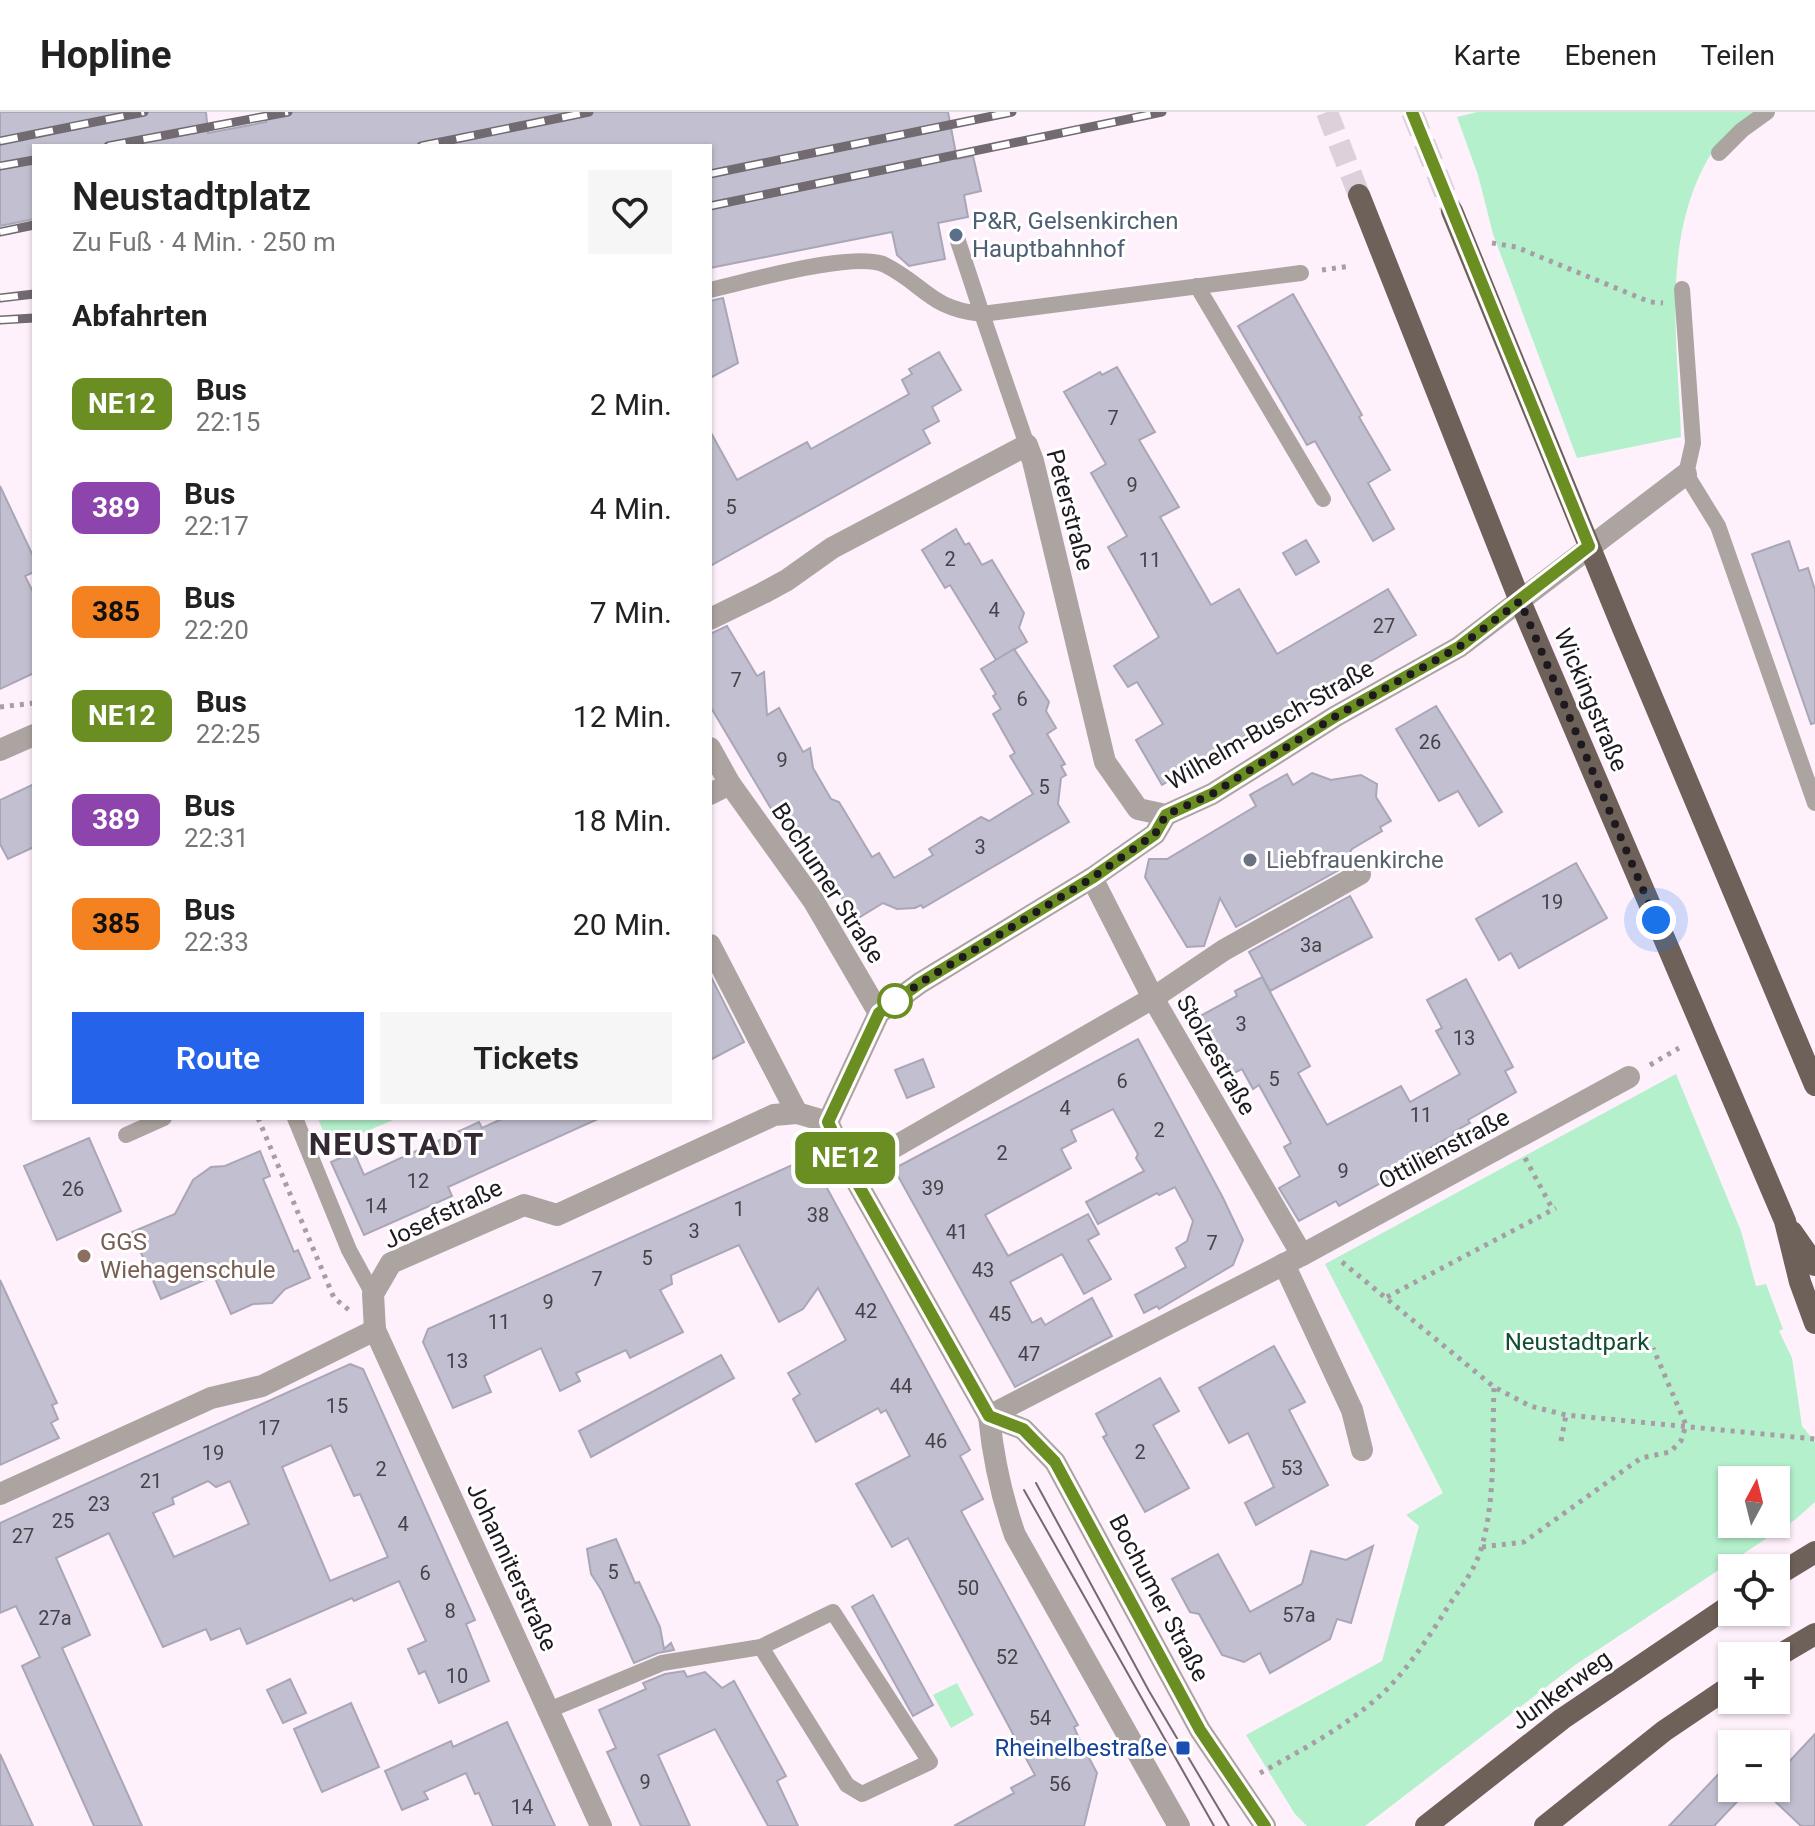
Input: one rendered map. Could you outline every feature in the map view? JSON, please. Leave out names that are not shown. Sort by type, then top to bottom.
[{"type":"main road","name":"Wickingstraße","points":[[1359,195],[1520,601],[1785,1221],[1800,1282],[1815,1323]]},
{"type":"main road","points":[[1452,211],[1815,1085]]},
{"type":"main road","name":"Wickingstraße","points":[[1785,1221],[1815,1265]]},
{"type":"main road","points":[[1790,1567],[1815,1552]]},
{"type":"main road","name":"Junkerweg","points":[[1426,1826],[1562,1719],[1718,1613]]},
{"type":"main road","points":[[1790,1649],[1815,1634]]},
{"type":"main road","points":[[1545,1826],[1664,1731],[1718,1694]]},
{"type":"street","name":"Peterstraße","points":[[712,618],[787,580],[832,548],[1027,445],[1105,762],[1138,809],[1166,815]]},
{"type":"street","points":[[1589,546],[1686,474]]},
{"type":"street","name":"Wilhelm-Busch-Straße","points":[[828,1122],[879,1013],[920,983],[1092,878],[1155,834],[1166,815],[1212,794],[1336,716],[1459,647],[1589,546]]},
{"type":"street","points":[[0,750],[32,736]]},
{"type":"street","name":"Bochumer Straße","points":[[712,756],[720,789],[813,900],[879,1013]]},
{"type":"street","points":[[851,1172],[1153,998],[1224,950],[1360,874]]},
{"type":"street","name":"Stolzestraße","points":[[1092,878],[1293,1260]]},
{"type":"street","points":[[712,949],[797,1113]]},
{"type":"street","name":"Ottilienstraße","points":[[989,1416],[1293,1260],[1629,1077]]},
{"type":"street","name":"Josefstraße","points":[[373,1294],[391,1263],[524,1205],[557,1215],[774,1115],[797,1113],[828,1122]]},
{"type":"street","points":[[828,1122],[851,1172],[989,1416],[999,1489],[1015,1535],[1179,1826]]},
{"type":"street","points":[[1293,1260],[1352,1410],[1362,1450]]},
{"type":"street","points":[[0,1494],[211,1398],[262,1386],[375,1330],[373,1294]]},
{"type":"street","name":"Johanniterstraße","points":[[375,1330],[601,1826]]},
{"type":"street","name":"Bochumer Straße","points":[[989,1416],[1023,1429],[1055,1462],[1200,1730],[1265,1826]]},
{"type":"lane","points":[[1719,153],[1742,130],[1767,112]]},
{"type":"lane","points":[[956,235],[1027,445]]},
{"type":"lane","points":[[712,290],[840,262],[882,263],[941,304],[961,312],[982,314],[1301,273]]},
{"type":"lane","points":[[1197,286],[1323,499]]},
{"type":"lane","points":[[1682,297],[1693,443],[1686,474],[1718,526],[1815,803]]},
{"type":"lane","points":[[126,1135],[160,1120]]},
{"type":"lane","points":[[296,1120],[349,1250],[373,1294]]},
{"type":"lane","points":[[549,1710],[662,1663],[761,1647],[833,1612],[930,1762],[862,1794],[847,1785],[761,1647]]},
{"type":"path","points":[[1463,240],[1516,247],[1650,302],[1682,297]]},
{"type":"path","points":[[1301,273],[1351,266]]},
{"type":"path","points":[[0,707],[32,703]]},
{"type":"path","points":[[1629,1077],[1679,1048]]},
{"type":"path","points":[[259,1120],[334,1298],[375,1330]]},
{"type":"path","points":[[1387,1297],[1554,1209],[1516,1141]]},
{"type":"path","points":[[1293,1260],[1337,1259],[1494,1387],[1530,1406],[1566,1415],[1815,1439]]},
{"type":"path","points":[[1482,1547],[1524,1542],[1641,1458],[1670,1452],[1681,1441],[1686,1425],[1653,1348]]},
{"type":"path","points":[[1265,1784],[1260,1773],[1335,1729],[1383,1693],[1423,1646],[1473,1569],[1482,1547],[1491,1483],[1494,1387]]},
{"type":"path","points":[[1561,1441],[1566,1415]]},
{"type":"green space","points":[[1477,112],[1754,112],[1714,149],[1697,182],[1685,217],[1676,289],[1681,437],[1577,458],[1493,234],[1478,175],[1457,117]]},
{"type":"green space","name":"Neustadtpark","points":[[1676,1074],[1741,1231],[1756,1286],[1766,1284],[1783,1329],[1779,1331],[1792,1358],[1802,1426],[1815,1442],[1815,1502],[1790,1523],[1790,1466],[1718,1466],[1718,1538],[1767,1538],[1743,1554],[1718,1554],[1718,1571],[1575,1665],[1365,1826],[1307,1826],[1295,1814],[1246,1735],[1382,1661],[1419,1526],[1406,1515],[1443,1493],[1325,1264]]},
{"type":"green space","points":[[319,1120],[393,1120],[329,1147]]},
{"type":"green space","points":[[957,1683],[974,1715],[951,1728],[933,1695]]},
{"type":"building","points":[[0,112],[206,112],[208,133],[266,122],[264,112],[948,112],[957,159],[973,156],[981,191],[964,195],[968,217],[938,223],[945,259],[909,266],[897,255],[892,232],[712,268],[712,144],[32,144],[32,219],[0,226]]},
{"type":"building","points":[[1293,294],[1390,470],[1368,483],[1394,529],[1373,541],[1315,441],[1307,445],[1238,326]]},
{"type":"building","points":[[723,298],[738,363],[712,377],[712,301]]},
{"type":"building","points":[[939,352],[961,390],[932,407],[939,421],[923,430],[930,443],[712,565],[712,435],[737,480],[807,442],[811,449],[909,394],[902,380],[912,374],[909,369]]},
{"type":"building","points":[[1117,367],[1155,432],[1139,440],[1179,507],[1160,517],[1211,605],[1239,589],[1277,654],[1388,589],[1416,635],[1162,785],[1136,740],[1163,724],[1137,682],[1128,687],[1114,666],[1159,637],[1108,547],[1127,536],[1091,473],[1106,464],[1064,392],[1100,372],[1102,375]]},
{"type":"building","points":[[0,486],[32,554],[32,573],[25,576],[32,590],[32,674],[0,689]]},
{"type":"building","points":[[956,529],[982,565],[992,560],[1024,613],[1019,628],[1027,642],[996,660],[950,585],[945,588],[922,550]]},
{"type":"building","points":[[1306,540],[1319,562],[1296,575],[1283,553]]},
{"type":"building","points":[[1789,541],[1799,571],[1808,568],[1815,590],[1815,723],[1811,724],[1752,554]]},
{"type":"building","points":[[727,626],[757,676],[764,672],[767,715],[779,708],[803,752],[810,748],[813,768],[831,799],[839,802],[872,857],[879,853],[894,878],[933,855],[929,849],[981,817],[989,821],[1033,794],[1010,756],[1015,753],[993,714],[1001,709],[993,696],[996,694],[981,669],[1014,649],[1049,702],[1046,711],[1056,728],[1047,734],[1065,764],[1061,766],[1066,775],[1061,778],[1058,804],[1069,822],[923,908],[921,905],[897,909],[883,903],[855,920],[806,846],[800,849],[777,810],[773,812],[712,709],[712,633]]},
{"type":"building","points":[[1436,706],[1502,812],[1479,826],[1458,791],[1439,801],[1396,729]]},
{"type":"building","name":"Liebfrauenkirche","points":[[1312,773],[1331,780],[1361,775],[1377,784],[1376,797],[1391,821],[1380,827],[1382,831],[1352,849],[1339,870],[1236,927],[1220,898],[1204,946],[1187,947],[1145,877],[1149,859],[1167,859],[1256,806],[1250,795],[1287,774],[1293,785]]},
{"type":"building","points":[[32,785],[32,848],[8,859],[0,844],[0,800]]},
{"type":"building","points":[[1576,863],[1607,918],[1519,968],[1511,953],[1499,960],[1476,919]]},
{"type":"building","points":[[1350,896],[1372,937],[1270,991],[1249,952]]},
{"type":"building","points":[[1262,977],[1310,1066],[1298,1073],[1327,1125],[1401,1086],[1410,1102],[1460,1074],[1436,1031],[1442,1028],[1427,1000],[1466,979],[1513,1067],[1505,1071],[1516,1092],[1468,1120],[1470,1123],[1453,1132],[1455,1134],[1385,1173],[1388,1179],[1339,1206],[1336,1201],[1299,1221],[1279,1188],[1300,1176],[1284,1147],[1291,1143],[1259,1085],[1253,1089],[1242,1069],[1224,1078],[1193,1020],[1237,996],[1235,991]]},
{"type":"building","points":[[712,979],[744,1042],[712,1059]]},
{"type":"building","points":[[1138,1039],[1243,1240],[1233,1265],[1159,1309],[1157,1306],[1144,1313],[1135,1295],[1186,1267],[1176,1248],[1187,1241],[1193,1221],[1175,1187],[1098,1224],[1086,1202],[1144,1171],[1113,1109],[1071,1130],[1076,1141],[1061,1149],[1071,1168],[985,1215],[1008,1256],[1088,1214],[1099,1234],[1088,1240],[1111,1279],[1084,1294],[1062,1254],[1010,1282],[1032,1323],[1041,1318],[1045,1325],[1092,1298],[1112,1336],[1015,1387],[898,1176],[899,1166]]},
{"type":"building","points":[[923,1059],[934,1087],[907,1098],[895,1070]]},
{"type":"building","points":[[500,1120],[596,1120],[448,1187],[452,1196],[364,1235],[331,1162],[354,1152],[364,1175],[479,1122],[482,1128]]},
{"type":"building","points":[[89,1138],[121,1211],[57,1240],[24,1166]]},
{"type":"building","points":[[260,1151],[270,1176],[263,1179],[294,1252],[298,1250],[310,1278],[285,1289],[272,1303],[253,1304],[231,1314],[214,1276],[161,1299],[132,1232],[175,1214],[193,1180],[211,1167],[225,1166]]},
{"type":"building","points":[[810,1157],[970,1450],[960,1456],[983,1499],[961,1511],[1078,1725],[1074,1727],[1097,1773],[1084,1826],[954,1826],[1014,1793],[1011,1788],[1035,1775],[908,1538],[892,1547],[856,1484],[910,1456],[886,1410],[881,1413],[878,1408],[816,1442],[793,1399],[800,1394],[788,1373],[846,1340],[818,1288],[803,1309],[779,1322],[739,1245],[671,1275],[672,1284],[660,1290],[683,1332],[630,1358],[626,1350],[576,1373],[580,1381],[560,1391],[541,1348],[484,1376],[491,1392],[453,1408],[423,1342],[428,1329]]},
{"type":"building","points":[[0,1280],[57,1403],[52,1405],[58,1419],[51,1423],[59,1438],[0,1465]]},
{"type":"building","points":[[1274,1346],[1305,1402],[1289,1410],[1328,1485],[1256,1525],[1245,1503],[1274,1487],[1248,1433],[1229,1443],[1199,1388]]},
{"type":"building","points":[[721,1355],[734,1378],[591,1457],[579,1431]]},
{"type":"building","points":[[350,1364],[363,1369],[475,1620],[466,1624],[489,1681],[439,1703],[425,1671],[419,1674],[408,1649],[426,1641],[399,1581],[247,1644],[240,1628],[211,1640],[206,1629],[163,1647],[109,1533],[56,1558],[90,1635],[62,1648],[142,1826],[94,1826],[22,1666],[40,1657],[16,1606],[0,1613],[0,1523]],"holes":[[[331,1445],[354,1496],[360,1494],[388,1557],[330,1581],[282,1467]],[[208,1481],[216,1487],[230,1481],[249,1524],[174,1557],[153,1513],[174,1504],[172,1498]]]},
{"type":"building","points":[[1160,1378],[1179,1411],[1153,1425],[1189,1488],[1145,1512],[1103,1437],[1107,1435],[1096,1414]]},
{"type":"building","points":[[616,1539],[635,1583],[639,1582],[660,1627],[664,1649],[671,1643],[674,1650],[634,1663],[602,1591],[591,1574],[587,1549]]},
{"type":"building","points":[[1373,1546],[1351,1623],[1337,1619],[1330,1639],[1270,1673],[1260,1653],[1244,1662],[1222,1655],[1199,1614],[1190,1612],[1172,1579],[1218,1554],[1250,1612],[1302,1584],[1311,1551],[1346,1560]]},
{"type":"building","points":[[873,1595],[933,1705],[913,1716],[852,1607]]},
{"type":"building","points":[[684,1671],[687,1677],[705,1672],[722,1688],[734,1681],[786,1776],[777,1781],[798,1826],[768,1826],[715,1729],[658,1755],[690,1826],[641,1826],[607,1752],[616,1748],[599,1710],[646,1689],[643,1683],[665,1674]]},
{"type":"building","points":[[290,1679],[306,1713],[283,1723],[267,1690]]},
{"type":"building","points":[[351,1703],[379,1767],[322,1792],[294,1729]]},
{"type":"building","points":[[507,1722],[555,1826],[493,1826],[479,1793],[475,1794],[466,1773],[424,1792],[428,1799],[402,1810],[385,1771],[451,1741],[453,1747]]},
{"type":"building","points":[[1815,1734],[1815,1826],[1801,1826],[1776,1802],[1790,1802],[1790,1761]]},
{"type":"building","points":[[0,1754],[33,1826],[0,1826]]},
{"type":"building","points":[[1718,1775],[1718,1802],[1737,1802],[1714,1826],[1669,1826]]},
{"type":"tunnel","points":[[1327,112],[1359,195]]},
{"type":"tunnel","points":[[1412,112],[1452,211]]},
{"type":"tram line","points":[[1036,1483],[1149,1691],[1229,1826]]},
{"type":"tram line","points":[[1024,1490],[1214,1826]]},
{"type":"railway","points":[[0,141],[144,112]]},
{"type":"railway","points":[[119,144],[288,112]]},
{"type":"railway","points":[[431,144],[589,112]]},
{"type":"railway","points":[[712,174],[1012,112]]},
{"type":"railway","points":[[712,206],[1162,112]]},
{"type":"railway","points":[[0,166],[32,160]]},
{"type":"railway","points":[[0,232],[32,225]]},
{"type":"railway","points":[[0,298],[32,294]]},
{"type":"railway","points":[[0,320],[32,318]]},
{"type":"bus line","name":"NE12","points":[[1265,1826],[1200,1730],[1055,1462],[1023,1429],[989,1416],[851,1172],[828,1122],[879,1013],[920,983],[1092,878],[1155,834],[1166,815],[1212,794],[1336,716],[1459,647],[1589,546],[1412,112]]},
{"type":"place","name":"P&R, Gelsenkirchen Hauptbahnhof","points":[[956,235]]},
{"type":"place","name":"Liebfrauenkirche","points":[[1250,860]]},
{"type":"place","name":"GGS Wiehagenschule","points":[[84,1256]]},
{"type":"place","name":"Rheinelbestraße","points":[[1183,1748]]},
{"type":"district","name":"NEUSTADT","points":[[397,1144]]},
{"type":"route","points":[[895,1001],[893,1003],[920,983],[1092,878],[1155,834],[1166,815],[1212,794],[1336,716],[1459,647],[1520,601],[1656,920]]}]
